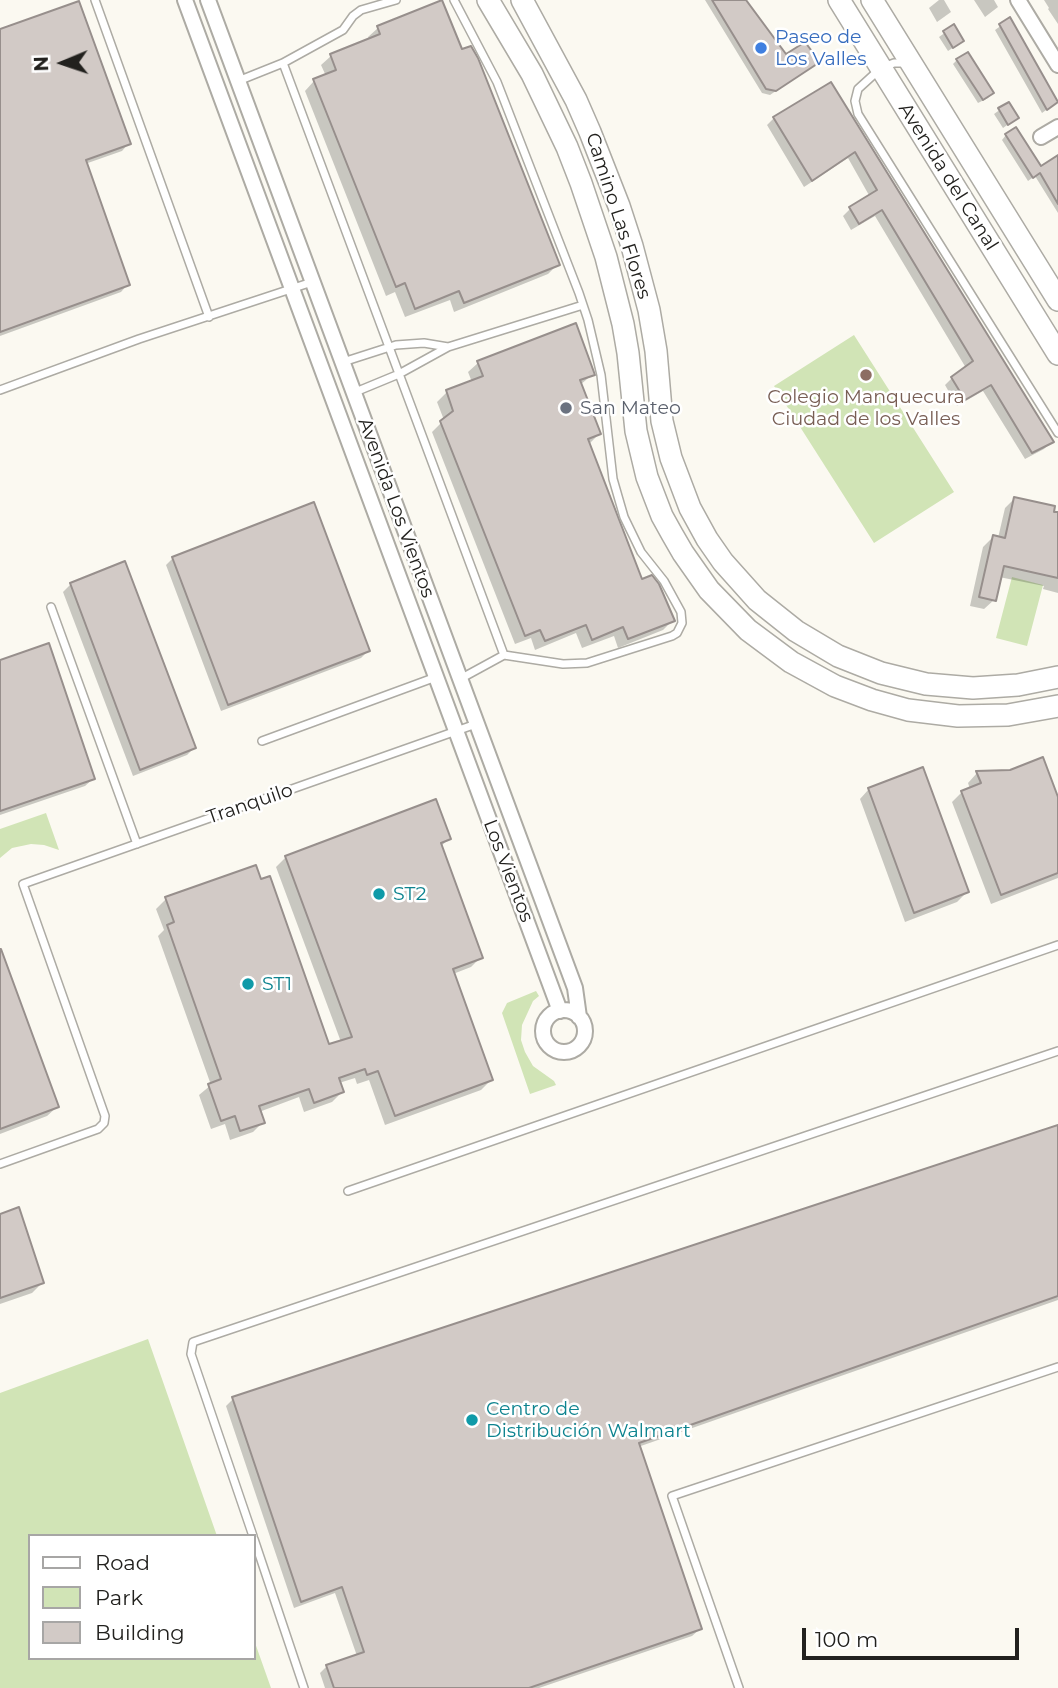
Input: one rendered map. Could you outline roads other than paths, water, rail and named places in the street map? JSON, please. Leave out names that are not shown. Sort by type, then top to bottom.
[{"type":"street","name":"Avenida Los Vientos","points":[[185,0],[456,732]]},
{"type":"street","name":"Avenida Los Vientos","points":[[208,0],[575,988],[584,1031],[582,1041],[565,1052],[550,1047],[544,1039],[544,1023],[550,1015],[560,1010]]},
{"type":"street","name":"Camino Las Flores","points":[[488,0],[531,74],[582,183],[621,314],[636,431],[647,477],[662,516],[689,563],[709,590],[738,621],[780,655],[824,680],[872,700],[908,710],[958,716],[1008,715],[1058,706]]},
{"type":"street","name":"Camino Las Flores","points":[[522,0],[576,100],[619,206],[649,310],[656,351],[662,421],[671,458],[690,508],[723,562],[757,600],[796,631],[838,656],[881,673],[926,684],[973,688],[1018,685],[1058,677]]},
{"type":"street","name":"Avenida del Canal","points":[[839,0],[1058,354]]},
{"type":"street","name":"Avenida del Canal","points":[[872,0],[1058,300]]},
{"type":"street","points":[[1018,0],[1058,65]]},
{"type":"street","points":[[1041,137],[1058,127]]},
{"type":"street","name":"Los Vientos","points":[[456,732],[560,1010]]},
{"type":"street","points":[[560,1010],[570,1011],[579,1017]]},
{"type":"lane","points":[[95,0],[209,317]]},
{"type":"lane","points":[[238,81],[283,63],[343,30],[361,10],[396,0]]},
{"type":"lane","points":[[454,0],[498,82],[583,305],[601,375],[617,498],[641,552],[664,581],[681,612],[682,623],[677,633],[672,636],[600,660],[563,664],[505,655],[460,680]]},
{"type":"lane","points":[[283,63],[505,655]]},
{"type":"lane","points":[[911,63],[894,63],[881,68],[858,89],[855,101],[858,114],[1058,433]]},
{"type":"lane","points":[[0,390],[139,339],[313,282]]},
{"type":"lane","points":[[353,393],[399,374],[448,347],[583,305]]},
{"type":"lane","points":[[342,362],[411,343],[448,347]]},
{"type":"lane","points":[[51,607],[137,844]]},
{"type":"lane","points":[[262,741],[436,677]]},
{"type":"lane","name":"Tranquilo","points":[[0,1164],[98,1129],[104,1124],[105,1116],[23,884],[476,724]]},
{"type":"lane","points":[[348,1191],[1058,945]]},
{"type":"lane","points":[[252,1534],[191,1354],[193,1342],[1058,1051]]},
{"type":"lane","points":[[739,1688],[671,1496],[1058,1367]]},
{"type":"lane","points":[[256,1547],[304,1688]]},
{"type":"place","name":"Paseo de Los Valles","points":[[761,48]]},
{"type":"place","name":"Colegio Manquecura Ciudad de los Valles","points":[[866,375]]},
{"type":"place","name":"San Mateo","points":[[566,408]]},
{"type":"place","name":"ST2","points":[[379,894]]},
{"type":"place","name":"ST1","points":[[248,984]]},
{"type":"place","name":"Centro de Distribución Walmart","points":[[472,1420]]}]
